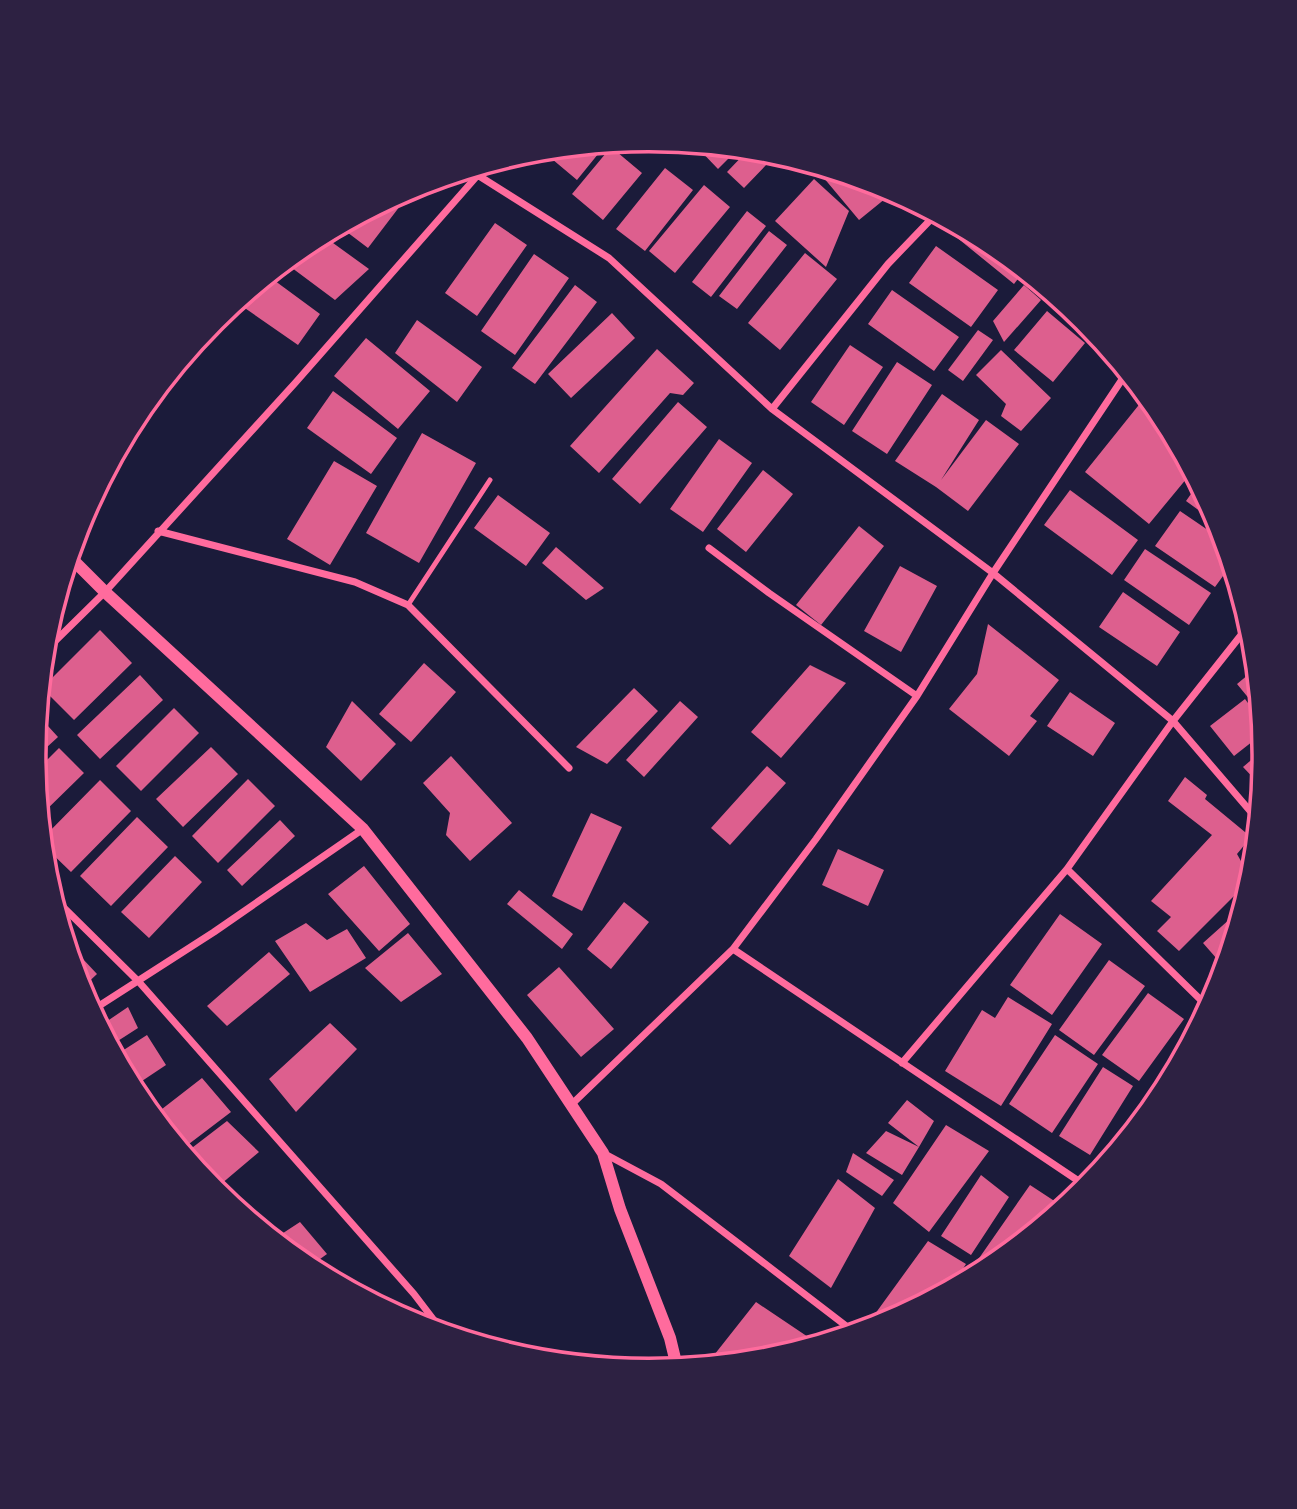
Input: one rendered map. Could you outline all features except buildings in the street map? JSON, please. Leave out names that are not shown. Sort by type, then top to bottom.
[{"type":"street","points":[[57,640],[105,592],[296,382],[476,177]]},
{"type":"street","points":[[478,177],[609,258],[772,410],[993,573],[1173,721],[1248,809]]},
{"type":"street","points":[[772,410],[888,264],[929,221]]},
{"type":"street","points":[[571,1105],[733,949],[816,839],[917,696],[993,573],[1121,380]]},
{"type":"street","points":[[158,531],[355,582],[408,605],[569,768]]},
{"type":"street","points":[[709,548],[917,696]]},
{"type":"street","points":[[77,564],[363,829],[527,1038],[603,1153],[620,1209],[670,1338],[675,1357]]},
{"type":"street","points":[[902,1063],[1067,869],[1173,721],[1240,637]]},
{"type":"street","points":[[101,1005],[139,982],[363,829]]},
{"type":"street","points":[[1067,869],[1200,999]]},
{"type":"street","points":[[66,909],[139,982],[431,1317]]},
{"type":"street","points":[[733,949],[1076,1180]]},
{"type":"street","points":[[603,1153],[661,1184],[844,1324]]},
{"type":"lane","points":[[408,605],[490,480]]}]
